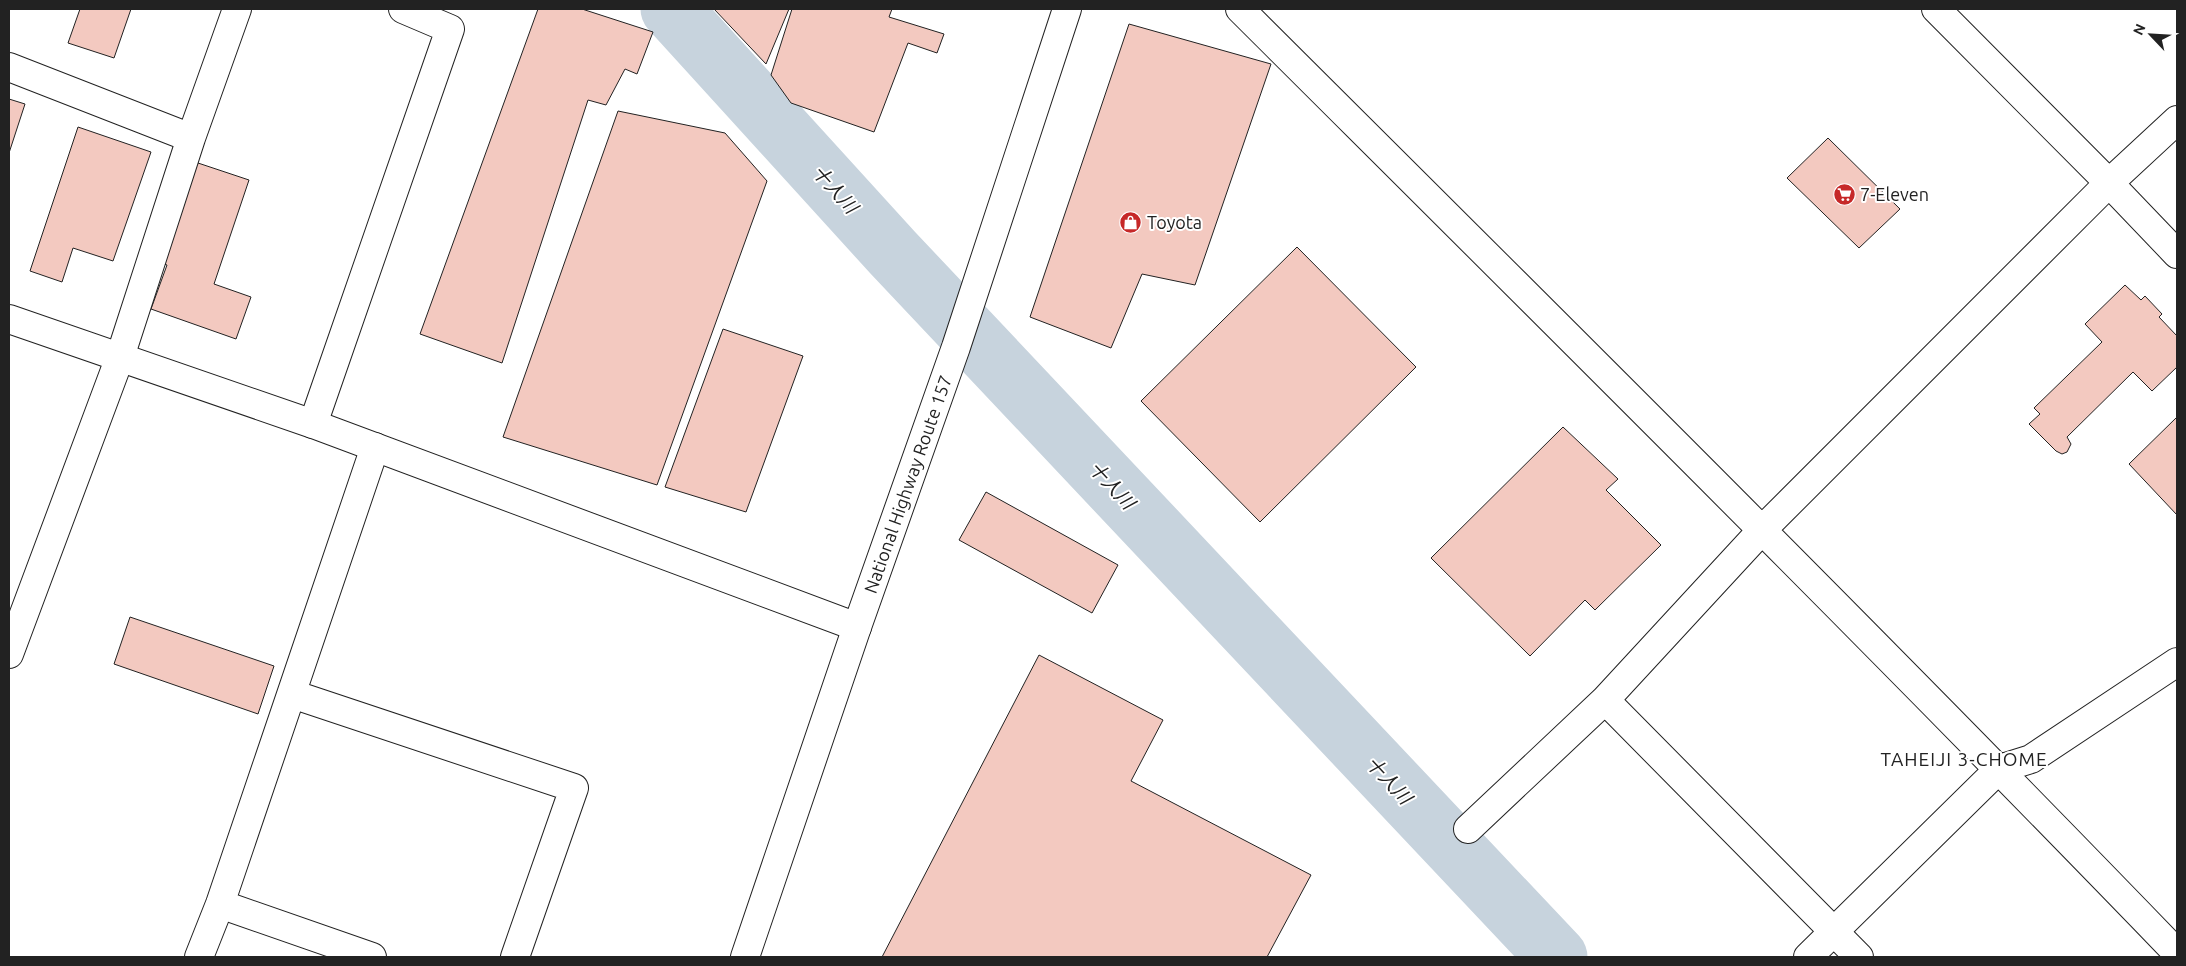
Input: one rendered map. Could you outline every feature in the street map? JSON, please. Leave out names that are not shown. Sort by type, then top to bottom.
[{"type":"main road","points":[[9,654],[120,357],[191,138],[237,9]]},
{"type":"main road","points":[[313,424],[450,29],[403,9]]},
{"type":"main road","name":"National Highway Route 157","points":[[745,957],[857,627],[956,347],[1067,9]]},
{"type":"main road","points":[[1240,9],[1999,768],[2177,953]]},
{"type":"main road","points":[[1936,9],[2110,183],[2177,254]]},
{"type":"main road","points":[[9,67],[191,138]]},
{"type":"main road","points":[[1468,829],[1605,700],[1762,530],[2110,183],[2177,120]]},
{"type":"main road","points":[[9,319],[313,424],[857,627]]},
{"type":"main road","points":[[199,957],[220,904],[375,447]]},
{"type":"main road","points":[[1808,957],[1999,768],[2031,759],[2177,662]]},
{"type":"main road","points":[[292,694],[574,788],[515,957]]},
{"type":"main road","points":[[1605,700],[1860,957]]},
{"type":"main road","points":[[220,904],[372,957]]},
{"type":"building","points":[[80,9],[131,9],[114,58],[68,43]]},
{"type":"building","points":[[538,9],[582,9],[653,32],[637,74],[625,69],[606,105],[588,100],[502,363],[420,334]]},
{"type":"building","points":[[714,9],[789,9],[766,64]]},
{"type":"building","points":[[792,9],[892,9],[889,17],[944,34],[937,53],[908,43],[874,132],[791,103],[771,75]]},
{"type":"building","points":[[1129,24],[1271,64],[1195,285],[1142,274],[1111,348],[1030,317]]},
{"type":"building","points":[[9,99],[25,104],[9,153]]},
{"type":"building","points":[[618,111],[725,133],[767,181],[657,485],[503,437]]},
{"type":"building","points":[[78,127],[151,152],[113,261],[73,248],[62,282],[30,271]]},
{"type":"building","name":"7-Eleven","points":[[1828,138],[1900,209],[1859,248],[1787,178]]},
{"type":"building","points":[[192,161],[249,180],[214,284],[251,297],[236,339],[151,309],[167,265],[158,262]]},
{"type":"building","points":[[1297,247],[1416,367],[1260,522],[1141,401]]},
{"type":"building","points":[[2125,285],[2141,300],[2145,296],[2162,314],[2159,317],[2177,336],[2177,367],[2152,391],[2133,372],[2067,437],[2071,444],[2067,452],[2062,454],[2056,451],[2029,424],[2040,414],[2034,408],[2102,342],[2085,324]]},
{"type":"building","points":[[723,329],[803,356],[746,512],[665,487]]},
{"type":"building","points":[[2177,417],[2177,515],[2129,464]]},
{"type":"building","points":[[1563,427],[1618,479],[1606,490],[1661,545],[1595,610],[1585,600],[1530,656],[1431,558]]},
{"type":"building","points":[[986,492],[1118,565],[1092,613],[959,540]]},
{"type":"building","points":[[130,617],[274,666],[258,714],[114,664]]},
{"type":"building","points":[[1039,655],[1163,720],[1131,781],[1311,875],[1267,957],[882,957]]},
{"type":"waterway","name":"十人川","points":[[671,9],[893,253],[1557,957]]},
{"type":"place","name":"7-Eleven","points":[[1844,194]]},
{"type":"place","name":"Toyota","points":[[1131,222]]},
{"type":"district","name":"TAHEIJI 3-CHOME","points":[[1964,759]]}]
